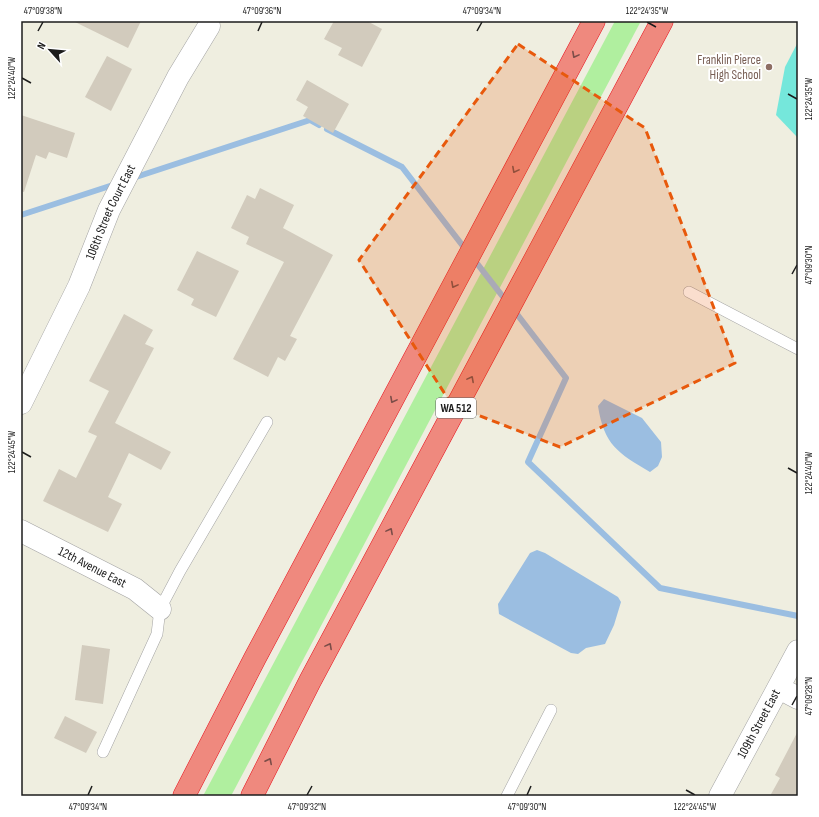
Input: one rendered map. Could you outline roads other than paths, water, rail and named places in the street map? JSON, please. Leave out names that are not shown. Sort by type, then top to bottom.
[{"type":"highway","points":[[184,796],[255,658],[594,21]]},
{"type":"highway","name":"WA 512","points":[[252,796],[310,681],[662,21]]},
{"type":"street","name":"106th Street Court East","points":[[21,402],[79,286],[109,210],[178,76],[209,26]]},
{"type":"street","name":"12th Avenue East","points":[[21,531],[135,589],[160,609]]},
{"type":"street","name":"109th Street East","points":[[720,796],[798,651]]},
{"type":"street","points":[[778,688],[798,698]]},
{"type":"lane","points":[[689,292],[798,350]]},
{"type":"lane","points":[[103,752],[157,634],[160,609],[180,571],[267,422]]},
{"type":"lane","points":[[507,796],[551,710]]},
{"type":"waterway","points":[[133,178],[310,120],[319,125]]},
{"type":"waterway","points":[[327,129],[402,167],[466,250]]},
{"type":"waterway","points":[[21,215],[116,184]]},
{"type":"waterway","points":[[472,257],[507,302]]},
{"type":"waterway","points":[[513,309],[566,378],[528,462],[660,588],[798,616]]},
{"type":"place","name":"Franklin Pierce High School","points":[[769,67]]}]
